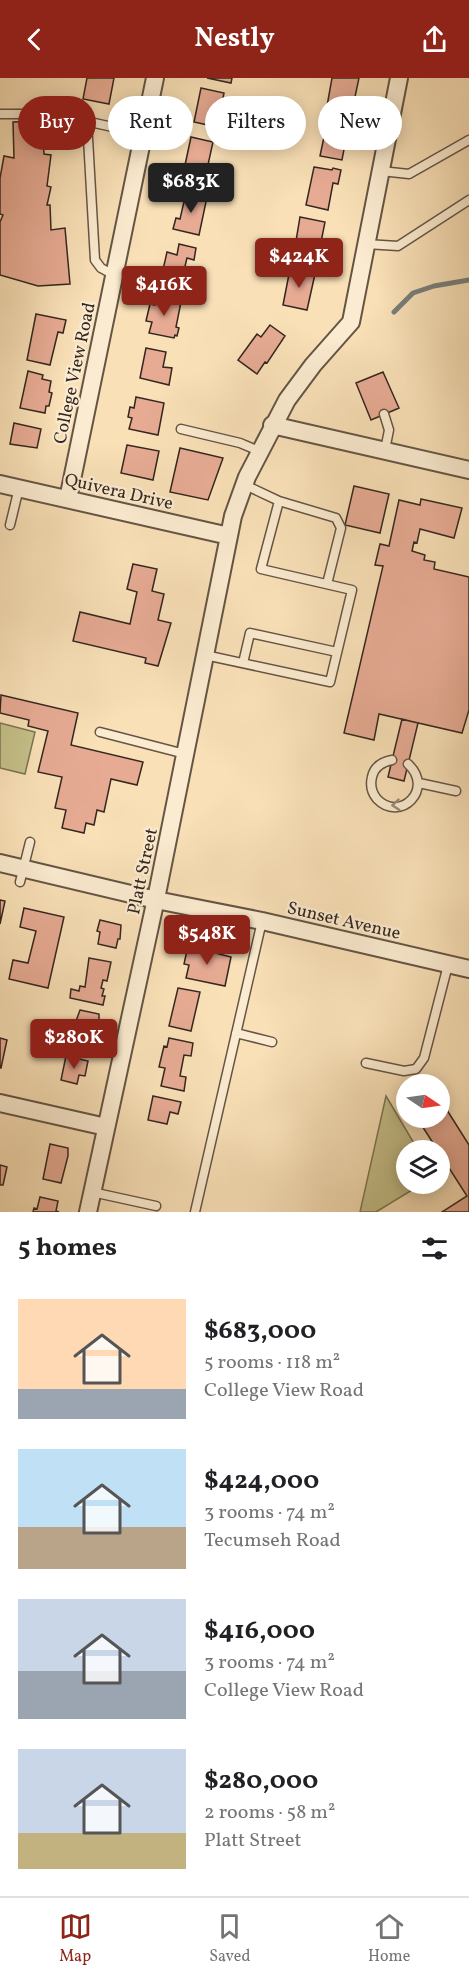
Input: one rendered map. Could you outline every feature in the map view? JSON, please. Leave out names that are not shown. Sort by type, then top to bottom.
[{"type":"street","name":"College View Road","points":[[151,96],[155,78]]},
{"type":"street","name":"Platt Street","points":[[88,1212],[156,900],[233,516],[244,485],[272,425],[287,400],[313,364],[351,322],[399,78]]},
{"type":"street","name":"College View Road","points":[[68,499],[141,150]]},
{"type":"street","points":[[272,425],[469,470]]},
{"type":"street","name":"Quivera Drive","points":[[0,484],[229,536]]},
{"type":"street","name":"Sunset Avenue","points":[[0,863],[22,875],[262,921],[469,968]]},
{"type":"street","points":[[0,1103],[106,1127]]},
{"type":"lane","points":[[0,114],[18,114]]},
{"type":"lane","points":[[381,171],[409,174],[469,140]]},
{"type":"lane","points":[[89,150],[95,260],[101,268],[114,275]]},
{"type":"lane","points":[[366,244],[398,246],[469,200]]},
{"type":"lane","points":[[384,414],[389,429],[385,450]]},
{"type":"lane","points":[[181,429],[240,443],[260,451]]},
{"type":"lane","points":[[244,485],[279,501],[336,518],[341,528],[327,584]]},
{"type":"lane","points":[[10,525],[19,488]]},
{"type":"lane","points":[[205,655],[330,682],[352,590],[261,569],[279,501]]},
{"type":"lane","points":[[243,663],[250,633],[337,652]]},
{"type":"lane","points":[[100,732],[185,754]]},
{"type":"lane","points":[[392,760],[378,766],[373,773],[371,788],[379,801],[393,807],[408,803],[417,791],[418,783],[414,769],[408,764]]},
{"type":"lane","points":[[418,783],[456,791]]},
{"type":"lane","points":[[22,875],[30,842]]},
{"type":"lane","points":[[195,1212],[262,921]]},
{"type":"lane","points":[[366,1063],[404,1071],[416,1068],[424,1058],[448,965]]},
{"type":"lane","points":[[236,1033],[272,1042]]},
{"type":"lane","points":[[92,1192],[156,1206]]},
{"type":"shaded area","points":[[0,723],[35,732],[25,774],[0,768]]},
{"type":"shaded area","points":[[386,1096],[396,1113],[396,1128],[405,1128],[412,1140],[396,1140],[396,1194],[406,1194],[376,1212],[360,1212]]},
{"type":"building","points":[[87,78],[114,78],[108,104],[96,102],[96,96],[84,96]]},
{"type":"building","points":[[207,78],[232,78],[231,83]]},
{"type":"building","points":[[332,78],[359,78],[355,96],[329,96]]},
{"type":"building","points":[[201,88],[224,93],[223,96],[205,96],[205,124],[194,122]]},
{"type":"building","points":[[13,122],[18,122],[18,150],[44,150],[44,154],[51,155],[47,186],[51,187],[47,205],[50,205],[51,230],[65,228],[70,284],[38,286],[0,275],[0,222],[3,215],[0,214],[0,178],[4,156],[14,158]]},
{"type":"building","points":[[193,137],[205,140],[205,150],[211,150],[204,183],[182,179],[188,150],[193,150]]},
{"type":"building","points":[[321,150],[344,150],[342,160],[320,156]]},
{"type":"building","points":[[314,167],[341,170],[338,184],[333,183],[328,210],[306,205]]},
{"type":"building","points":[[186,193],[207,197],[199,235],[173,229],[176,218],[180,219]]},
{"type":"building","points":[[300,217],[325,222],[318,257],[294,253]]},
{"type":"building","points":[[179,244],[196,248],[194,260],[187,258],[180,287],[160,283],[167,252],[177,255]]},
{"type":"building","points":[[290,269],[315,274],[307,310],[283,305]]},
{"type":"building","points":[[156,297],[181,302],[176,327],[179,328],[174,338],[149,333],[152,322],[146,321],[150,304],[155,305]]},
{"type":"building","points":[[36,314],[66,320],[63,333],[58,332],[50,365],[27,360]]},
{"type":"building","points":[[270,325],[285,336],[257,374],[238,360],[257,334],[261,337]]},
{"type":"building","points":[[146,348],[166,352],[163,367],[172,368],[169,385],[140,378]]},
{"type":"building","points":[[28,371],[43,375],[42,379],[51,381],[49,392],[52,393],[45,413],[20,408]]},
{"type":"building","points":[[383,372],[399,408],[371,420],[356,383]]},
{"type":"building","points":[[136,397],[164,403],[158,435],[129,429],[132,418],[128,417],[130,407],[134,408]]},
{"type":"building","points":[[14,423],[41,429],[37,448],[10,444]]},
{"type":"building","points":[[127,445],[159,451],[153,480],[121,473]]},
{"type":"building","points":[[180,448],[223,458],[208,500],[170,492]]},
{"type":"building","points":[[354,486],[389,494],[380,533],[345,525]]},
{"type":"building","points":[[421,499],[462,508],[454,538],[420,529],[417,543],[414,542],[412,551],[425,555],[424,560],[435,562],[434,569],[469,577],[469,710],[462,733],[379,714],[374,740],[344,733],[383,566],[375,565],[380,544],[389,546],[399,500],[420,505]]},
{"type":"building","points":[[133,564],[157,569],[152,591],[164,594],[158,620],[171,623],[158,666],[145,663],[146,658],[73,641],[80,612],[130,624],[137,592],[127,589]]},
{"type":"building","points":[[1,695],[78,713],[71,745],[143,762],[137,785],[111,779],[104,812],[97,810],[94,825],[86,823],[84,833],[62,828],[66,810],[55,808],[62,777],[38,772],[48,731],[28,726],[29,720],[0,713]]},
{"type":"building","points":[[402,719],[418,723],[404,781],[388,777]]},
{"type":"building","points":[[0,900],[5,901],[0,924]]},
{"type":"building","points":[[24,908],[64,917],[48,988],[9,979],[13,960],[28,963],[36,931],[20,927]]},
{"type":"building","points":[[100,920],[121,925],[120,939],[118,939],[116,948],[98,944],[100,932],[97,931]]},
{"type":"building","points":[[188,946],[231,957],[225,986],[186,978],[189,965],[184,964]]},
{"type":"building","points":[[89,958],[111,962],[107,981],[103,980],[101,988],[104,989],[102,996],[105,996],[103,1005],[70,998],[71,989],[79,991],[80,986],[85,987]]},
{"type":"building","points":[[178,988],[200,992],[191,1031],[169,1026]]},
{"type":"building","points":[[80,1010],[99,1014],[99,1022],[97,1022],[93,1037],[72,1032]]},
{"type":"building","points":[[0,1038],[7,1040],[1,1068],[0,1068]]},
{"type":"building","points":[[169,1038],[193,1043],[191,1056],[184,1055],[180,1076],[186,1077],[184,1091],[161,1086],[165,1068],[159,1067],[164,1046],[167,1047]]},
{"type":"building","points":[[66,1056],[88,1061],[85,1076],[79,1075],[77,1084],[61,1080]]},
{"type":"building","points":[[153,1096],[181,1102],[178,1114],[170,1112],[167,1124],[148,1120]]},
{"type":"building","points":[[450,1115],[469,1145],[469,1212],[442,1212],[467,1196],[450,1169],[450,1140],[431,1140],[423,1128],[450,1128]]},
{"type":"building","points":[[50,1144],[68,1148],[61,1183],[43,1179]]},
{"type":"building","points":[[0,1165],[7,1167],[3,1185],[0,1185]]},
{"type":"building","points":[[40,1197],[58,1201],[56,1211],[59,1212],[33,1212],[34,1208],[37,1209]]},
{"type":"waterway","points":[[394,312],[413,293],[434,286],[469,280]]}]
